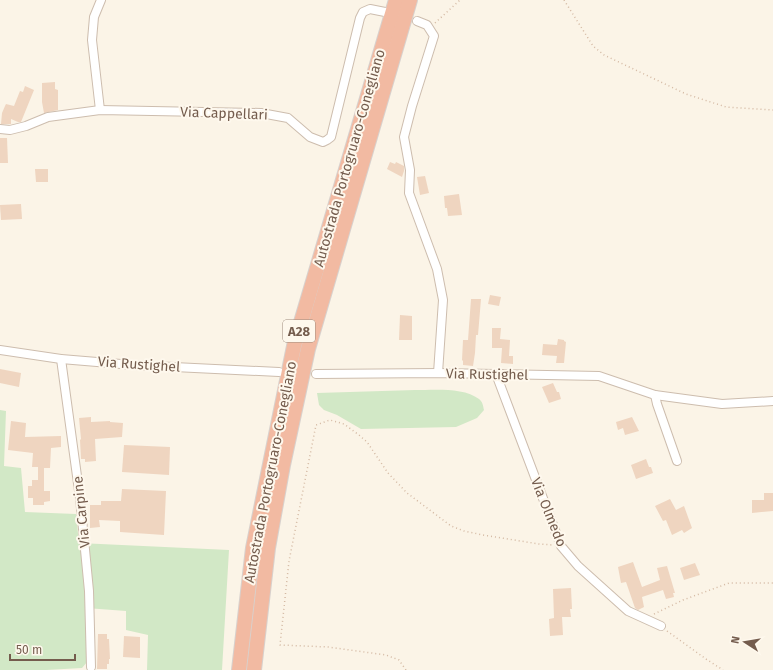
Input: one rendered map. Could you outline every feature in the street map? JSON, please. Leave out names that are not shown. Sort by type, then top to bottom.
[{"type":"highway","name":"Autostrada Portogruaro-Conegliano","points":[[238,670],[253,548],[294,346],[396,0]]},
{"type":"highway","name":"Autostrada Portogruaro-Conegliano","points":[[254,670],[268,548],[283,465],[308,350],[410,0]]},
{"type":"street","points":[[100,110],[92,40],[94,17],[101,0]]},
{"type":"street","name":"Via Cappellari","points":[[0,129],[10,130],[48,117],[100,110],[261,113],[288,118],[310,137],[323,142],[331,137],[360,18],[363,12],[370,9],[385,12]]},
{"type":"street","points":[[417,21],[427,25],[434,36],[404,137],[410,170],[409,193],[437,269],[443,300],[438,373]]},
{"type":"street","name":"Via Rustighel","points":[[0,350],[61,359],[133,365],[279,372]]},
{"type":"street","name":"Via Carpine","points":[[61,359],[80,498],[89,591],[91,667]]},
{"type":"street","name":"Via Rustighel","points":[[316,374],[438,373],[599,376],[655,395],[722,404],[773,401]]},
{"type":"street","name":"Via Olmedo","points":[[496,374],[561,546],[578,566],[628,611],[661,626]]},
{"type":"street","points":[[655,395],[677,461]]},
{"type":"path","points":[[429,28],[460,0]]},
{"type":"path","points":[[564,0],[593,46],[604,55],[686,94],[726,107],[773,110]]},
{"type":"path","points":[[406,670],[399,660],[380,654],[328,647],[280,645],[289,561],[316,425],[330,420],[344,424],[359,434],[367,442],[388,474],[407,493],[451,526],[464,531],[483,535],[561,546]]},
{"type":"path","points":[[645,619],[683,600],[729,583],[773,583]]},
{"type":"path","points":[[661,626],[723,670]]},
{"type":"green space","points":[[448,390],[473,395],[483,404],[484,410],[477,418],[456,427],[361,429],[337,415],[324,410],[319,405],[317,393]]},
{"type":"green space","points":[[0,410],[6,411],[4,466],[21,468],[25,512],[76,514],[79,543],[229,550],[222,670],[147,670],[148,635],[126,630],[126,611],[86,608],[87,662],[82,668],[0,670]]},
{"type":"building","points":[[55,82],[55,89],[58,90],[58,110],[44,113],[42,102],[42,83]]},
{"type":"building","points":[[25,86],[34,90],[21,122],[11,119],[11,124],[1,124],[2,113],[6,104],[14,106],[20,91],[23,92]]},
{"type":"building","points":[[0,138],[7,138],[8,163],[0,163]]},
{"type":"building","points":[[390,162],[395,164],[396,162],[404,166],[402,177],[387,169]]},
{"type":"building","points":[[35,169],[48,169],[48,182],[36,182]]},
{"type":"building","points":[[425,176],[429,193],[420,195],[417,177]]},
{"type":"building","points":[[459,194],[462,215],[448,216],[447,208],[445,208],[444,196]]},
{"type":"building","points":[[21,204],[22,219],[1,220],[0,205]]},
{"type":"building","points":[[490,295],[501,297],[499,306],[488,304]]},
{"type":"building","points":[[471,299],[481,299],[478,335],[476,335],[473,366],[463,365],[462,360],[463,340],[468,340]]},
{"type":"building","points":[[400,315],[412,316],[412,340],[399,340]]},
{"type":"building","points":[[492,328],[501,328],[500,339],[510,340],[509,356],[513,356],[513,364],[501,363],[502,348],[492,348]]},
{"type":"building","points":[[558,339],[566,342],[564,363],[556,363],[557,356],[542,355],[543,344],[557,345]]},
{"type":"building","points":[[0,369],[21,373],[19,387],[0,383]]},
{"type":"building","points":[[553,383],[557,392],[559,392],[561,399],[549,403],[542,387]]},
{"type":"building","points":[[91,417],[91,422],[110,421],[123,423],[122,437],[95,439],[96,461],[85,462],[85,459],[81,459],[79,418]]},
{"type":"building","points":[[632,417],[639,431],[625,435],[623,428],[618,430],[616,422]]},
{"type":"building","points":[[11,421],[26,423],[25,437],[61,436],[61,447],[51,448],[50,468],[44,468],[44,491],[50,491],[50,501],[44,502],[44,505],[33,505],[33,498],[28,498],[28,486],[32,486],[32,480],[38,480],[38,467],[32,467],[33,453],[8,450]]},
{"type":"building","points":[[124,445],[170,447],[169,475],[122,472]]},
{"type":"building","points":[[646,459],[653,473],[636,479],[631,465]]},
{"type":"building","points":[[122,489],[166,491],[164,535],[120,532],[120,521],[99,520],[100,527],[90,528],[90,505],[101,505],[101,501],[121,501]]},
{"type":"building","points":[[764,493],[773,493],[773,511],[752,513],[752,500],[764,500]]},
{"type":"building","points":[[670,499],[676,510],[684,506],[692,528],[684,533],[682,530],[672,535],[666,520],[663,521],[655,506]]},
{"type":"building","points":[[633,562],[642,587],[660,580],[657,568],[667,566],[675,593],[673,593],[674,597],[666,599],[663,590],[642,597],[644,607],[638,610],[635,608],[626,582],[621,583],[618,567]]},
{"type":"building","points":[[695,563],[700,575],[684,580],[680,568]]},
{"type":"building","points":[[571,588],[571,617],[562,617],[563,635],[550,636],[549,619],[554,618],[553,589]]},
{"type":"building","points":[[98,634],[107,634],[107,639],[109,639],[110,659],[109,664],[107,664],[107,669],[97,669]]},
{"type":"building","points":[[124,636],[140,637],[140,658],[123,657]]}]
